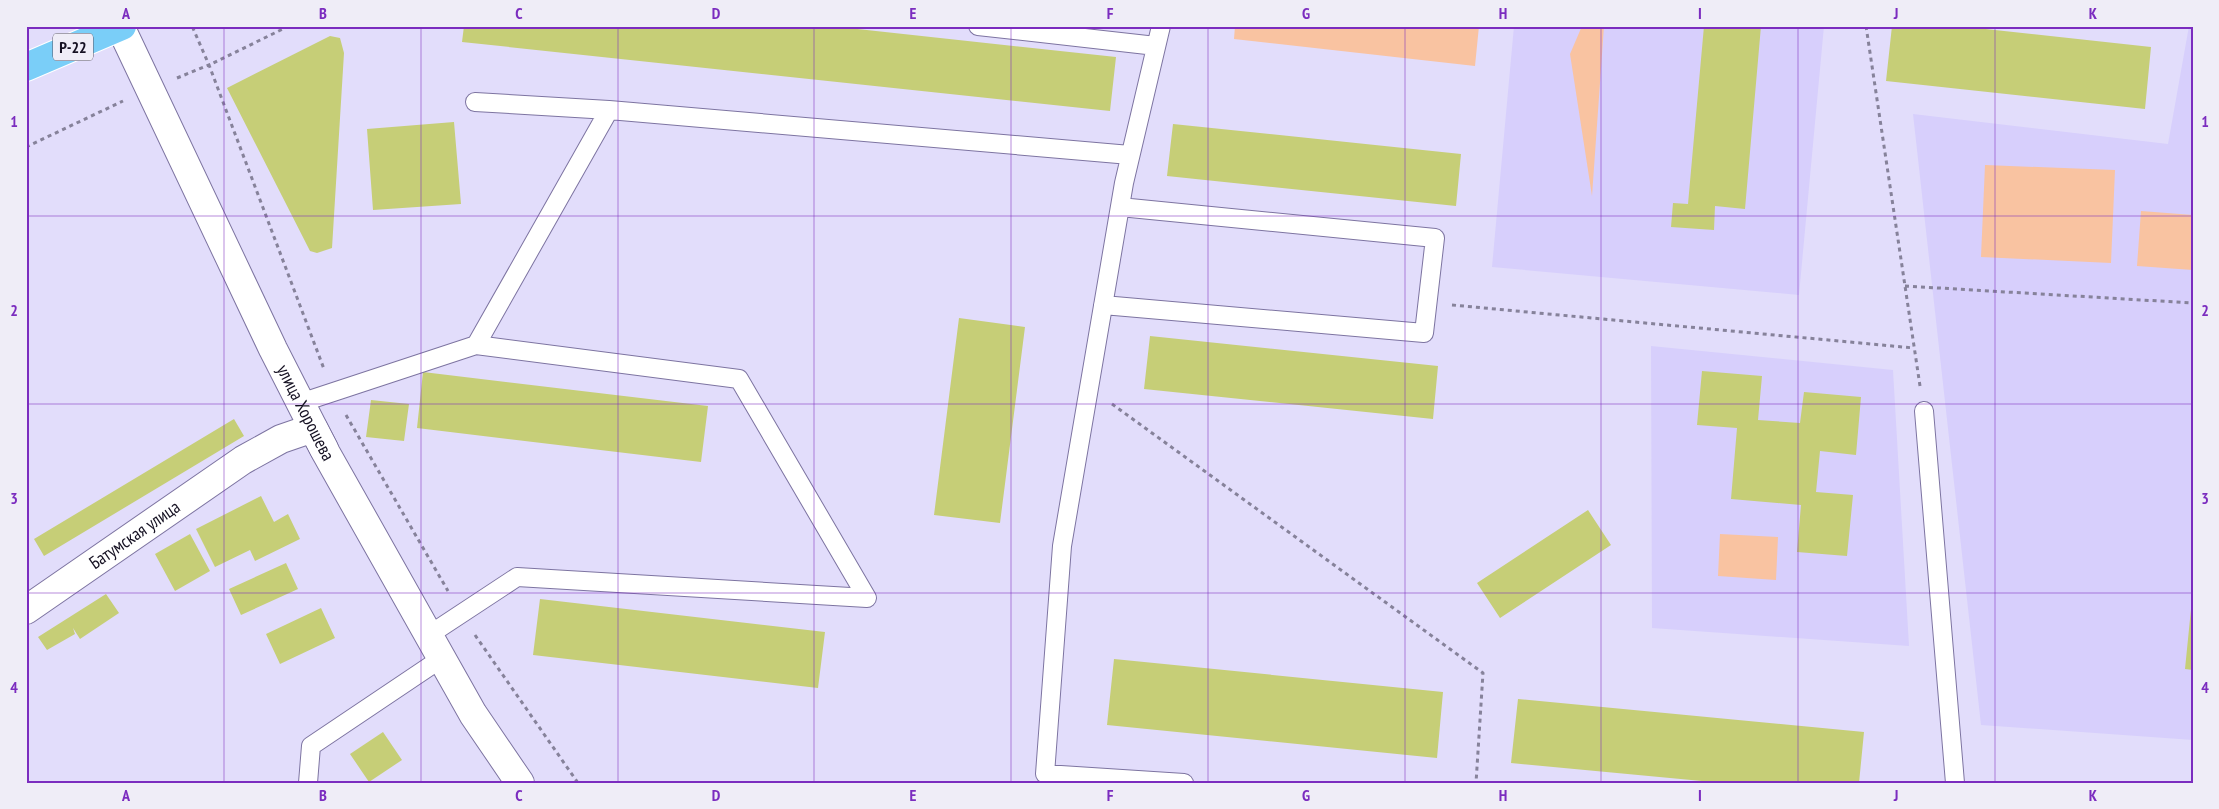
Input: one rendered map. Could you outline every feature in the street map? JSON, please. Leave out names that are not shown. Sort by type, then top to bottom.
[{"type":"highway","name":"Р-22","points":[[26,67],[121,26]]},
{"type":"main road","name":"улица Хорошева","points":[[121,26],[273,349],[326,453],[473,714],[520,783]]},
{"type":"main road","name":"Батумская улица","points":[[26,610],[243,460],[281,439],[313,428],[326,453]]},
{"type":"lane","points":[[978,26],[1156,46]]},
{"type":"lane","points":[[1161,26],[1130,155],[1120,207],[1062,546],[1044,778],[1184,783]]},
{"type":"lane","points":[[475,102],[610,110],[1130,155]]},
{"type":"lane","points":[[476,345],[610,110]]},
{"type":"lane","points":[[1103,305],[1424,333],[1435,238],[1120,207]]},
{"type":"lane","points":[[300,403],[476,345],[739,379],[867,598],[517,577],[461,614],[435,646],[311,746],[308,783]]},
{"type":"lane","points":[[1924,411],[1955,783]]},
{"type":"path","points":[[289,26],[208,65],[333,392],[461,614],[578,783]]},
{"type":"path","points":[[1866,26],[1924,411]]},
{"type":"path","points":[[1905,286],[2193,303]]},
{"type":"path","points":[[1428,303],[1914,348]]},
{"type":"path","points":[[1089,388],[1483,673],[1476,783]]},
{"type":"shaded area","points":[[1235,26],[1479,26],[1475,66],[1234,39]]},
{"type":"shaded area","points":[[1514,26],[1824,26],[1799,295],[1492,267]]},
{"type":"shaded area","points":[[1582,26],[1604,26],[1592,196],[1570,54]]},
{"type":"shaded area","points":[[2189,26],[2193,26],[2193,740],[1981,725],[1913,114],[2168,144]]},
{"type":"shaded area","points":[[1985,165],[2115,170],[2111,263],[1981,257]]},
{"type":"shaded area","points":[[2141,211],[2193,215],[2193,270],[2137,266]]},
{"type":"shaded area","points":[[1651,346],[1893,370],[1909,646],[1652,628]]},
{"type":"shaded area","points":[[1720,534],[1778,537],[1776,580],[1718,576]]},
{"type":"building","points":[[464,26],[830,26],[1116,57],[1110,111],[462,42]]},
{"type":"building","points":[[1704,26],[1761,26],[1745,209],[1715,206],[1714,230],[1671,227],[1673,203],[1688,204]]},
{"type":"building","points":[[1892,26],[1958,26],[2151,47],[2145,109],[1886,81]]},
{"type":"building","points":[[330,36],[340,38],[344,53],[332,248],[317,253],[310,251],[227,88]]},
{"type":"building","points":[[454,122],[461,204],[373,210],[367,129]]},
{"type":"building","points":[[1173,124],[1461,154],[1456,206],[1167,176]]},
{"type":"building","points":[[959,318],[1025,327],[1000,523],[934,515]]},
{"type":"building","points":[[1150,336],[1438,366],[1433,419],[1144,389]]},
{"type":"building","points":[[1702,371],[1762,376],[1758,420],[1800,423],[1804,392],[1861,397],[1856,455],[1820,451],[1816,492],[1853,495],[1847,556],[1797,552],[1801,505],[1731,499],[1737,428],[1697,425]]},
{"type":"building","points":[[423,372],[708,406],[701,462],[417,428]]},
{"type":"building","points":[[371,400],[409,404],[404,441],[366,437]]},
{"type":"building","points":[[234,419],[244,436],[44,556],[34,539]]},
{"type":"building","points":[[261,496],[274,522],[288,514],[300,539],[255,561],[250,550],[215,567],[196,529]]},
{"type":"building","points":[[1588,510],[1611,545],[1500,618],[1477,583]]},
{"type":"building","points":[[190,534],[210,571],[175,591],[155,554]]},
{"type":"building","points":[[286,563],[298,589],[241,615],[229,589]]},
{"type":"building","points":[[106,594],[119,613],[80,639],[73,628],[75,634],[47,650],[38,637]]},
{"type":"building","points":[[540,599],[825,632],[818,688],[533,655]]},
{"type":"building","points":[[321,608],[335,638],[280,664],[266,634]]},
{"type":"building","points":[[2191,609],[2193,609],[2193,670],[2185,669]]},
{"type":"building","points":[[1114,659],[1443,692],[1437,758],[1107,725]]},
{"type":"building","points":[[1518,699],[1864,732],[1859,783],[1723,783],[1511,763]]},
{"type":"building","points":[[383,732],[402,760],[369,782],[350,754]]}]
